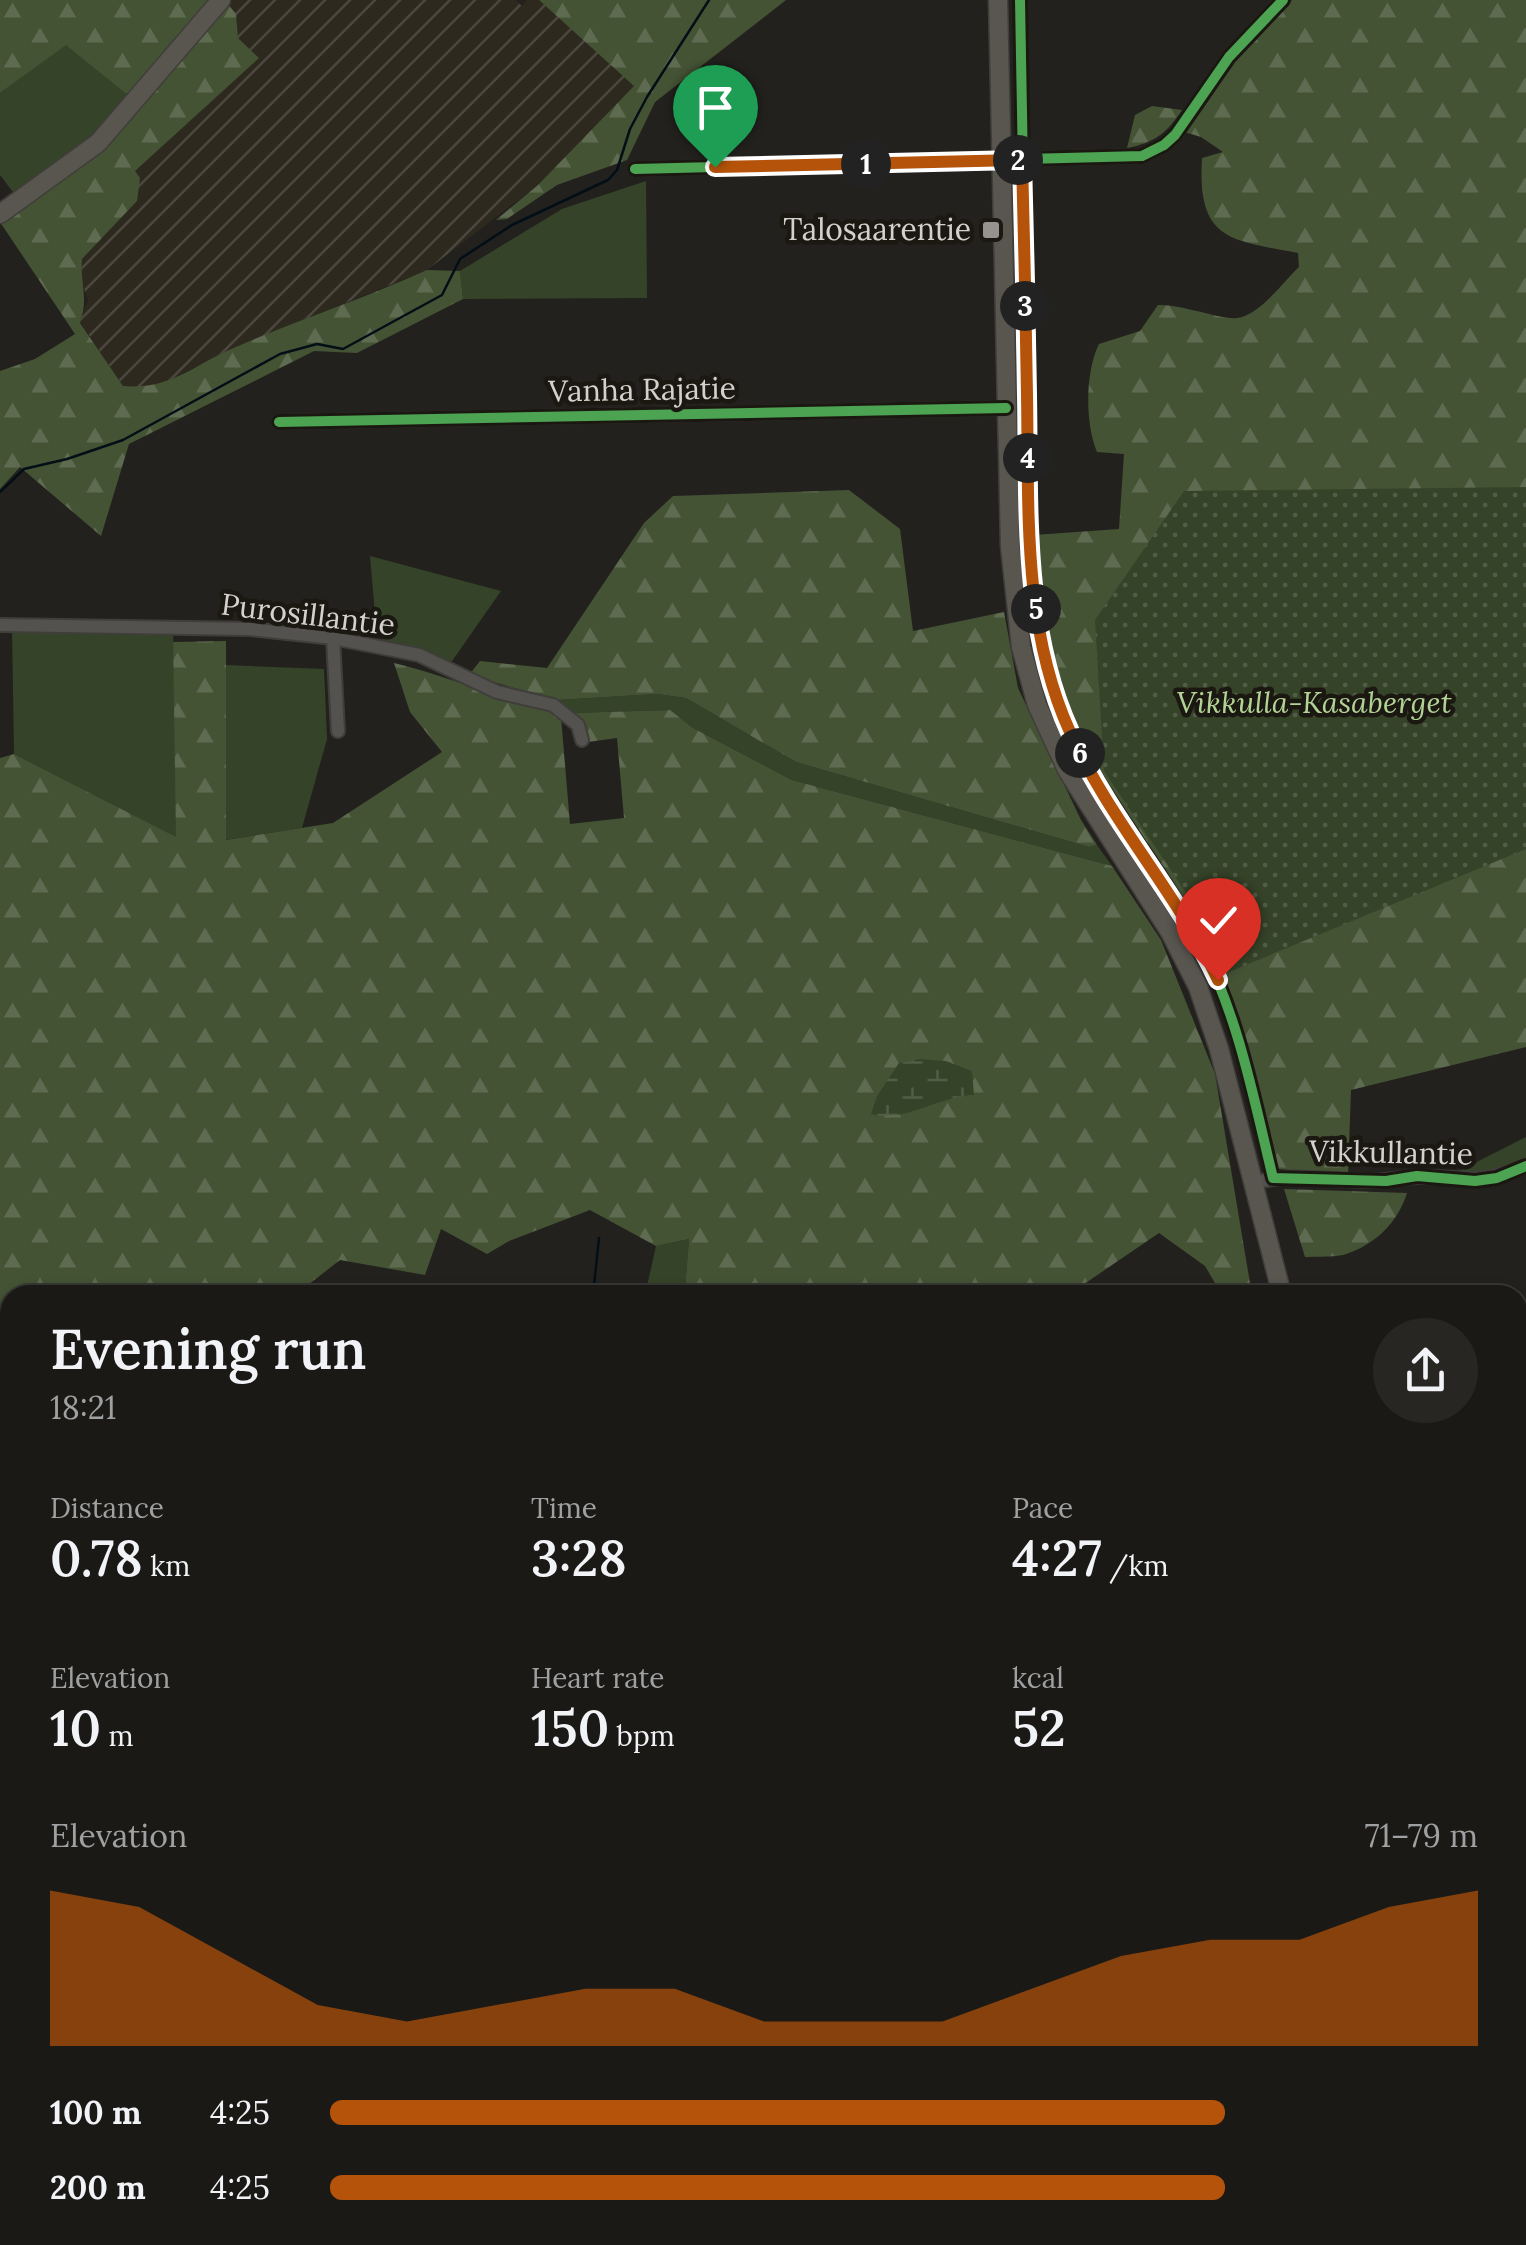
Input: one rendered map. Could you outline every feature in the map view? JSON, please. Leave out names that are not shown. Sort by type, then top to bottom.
[{"type":"main road","points":[[0,214],[98,143],[221,0]]},
{"type":"main road","points":[[998,0],[1010,546],[1021,647],[1042,719],[1067,770],[1170,932],[1198,988],[1219,1049],[1279,1285]]},
{"type":"street","points":[[635,169],[1130,158],[1156,150],[1175,135],[1229,57],[1283,0]]},
{"type":"street","name":"Vanha Rajatie","points":[[279,422],[1006,408]]},
{"type":"street","name":"Purosillantie","points":[[0,625],[250,629],[333,638],[419,654],[498,692],[553,705],[578,724],[582,740]]},
{"type":"street","points":[[333,638],[338,731]]},
{"type":"street","name":"Vikkullantie","points":[[1254,1184],[1280,1177],[1386,1181],[1417,1176],[1475,1180],[1498,1178],[1526,1166]]},
{"type":"shaded area","points":[[516,0],[522,6],[527,0],[539,0],[635,86],[538,185],[427,270],[231,349],[166,382],[146,388],[123,386],[80,322],[88,300],[81,280],[82,259],[137,201],[135,171],[258,58],[238,38],[236,15],[227,3]]},
{"type":"green space","points":[[0,0],[210,0],[130,97],[66,45],[0,93]]},
{"type":"green space","points":[[539,0],[786,0],[655,102],[627,160],[557,185],[507,219],[496,220],[538,185],[634,86]]},
{"type":"green space","points":[[1292,0],[1526,0],[1526,1047],[1351,1090],[1348,1175],[1278,1169],[1243,1035],[1221,973],[1194,916],[1081,741],[1048,639],[1034,535],[1119,529],[1124,454],[1097,452],[1089,412],[1091,369],[1099,344],[1140,331],[1158,305],[1230,318],[1246,316],[1299,267],[1298,253],[1236,239],[1212,221],[1205,206],[1202,158],[1223,152],[1201,137],[1181,131],[1232,63]]},
{"type":"green space","points":[[227,3],[236,14],[238,38],[259,58],[135,171],[140,178],[137,201],[82,259],[84,306],[80,323],[123,386],[167,381],[231,349],[427,270],[460,271],[463,299],[357,353],[314,351],[129,444],[101,536],[20,467],[0,489],[0,371],[35,359],[75,334],[0,222],[71,173]]},
{"type":"green space","points":[[66,44],[130,97],[88,144],[16,196],[0,175],[0,93]]},
{"type":"green space","points":[[1152,106],[1182,110],[1159,136],[1127,148],[1135,115]]},
{"type":"green space","points":[[646,181],[647,298],[463,299],[460,271],[562,209]]},
{"type":"green space","name":"Vikkulla-Kasaberget","points":[[1526,487],[1526,849],[1229,972],[1207,924],[1104,771],[1095,620],[1184,491]]},
{"type":"green space","points":[[849,490],[900,529],[913,631],[1004,612],[1018,688],[1081,820],[1097,845],[1089,847],[796,762],[686,698],[657,694],[556,700],[469,675],[480,661],[547,668],[644,523],[673,496]]},
{"type":"green space","points":[[370,556],[501,591],[450,664],[384,643],[376,626]]},
{"type":"green space","points":[[12,626],[173,627],[177,838],[14,754]]},
{"type":"green space","points":[[226,641],[226,840],[333,823],[442,752],[410,712],[394,663],[537,705],[561,717],[570,824],[624,818],[617,738],[588,742],[582,724],[570,713],[670,710],[693,728],[792,780],[1112,866],[1161,940],[1215,1074],[1250,1285],[1216,1285],[1205,1266],[1159,1233],[1083,1285],[685,1285],[689,1239],[656,1246],[590,1210],[509,1241],[487,1254],[441,1229],[425,1275],[340,1260],[308,1285],[0,1285],[0,758],[14,754],[176,837],[173,642]]},
{"type":"green space","points":[[226,665],[324,669],[327,739],[302,828],[225,840]]},
{"type":"green space","points":[[657,694],[686,698],[796,762],[1089,847],[1097,845],[1112,866],[792,780],[693,728],[669,710],[570,713],[556,700]]},
{"type":"green space","points":[[920,1059],[946,1061],[972,1071],[974,1095],[897,1115],[871,1114],[877,1096],[899,1063]]},
{"type":"green space","points":[[1526,1137],[1526,1160],[1496,1174],[1447,1177]]},
{"type":"green space","points":[[1284,1189],[1407,1193],[1392,1222],[1367,1244],[1341,1255],[1305,1257]]},
{"type":"green space","points":[[689,1239],[685,1285],[647,1285],[656,1246]]},
{"type":"waterway","points":[[0,492],[24,469],[123,440],[280,354],[317,344],[343,349],[442,295],[460,259],[512,225],[608,180],[617,170],[630,129],[647,97],[709,0]]},
{"type":"waterway","points":[[594,1285],[599,1238]]},
{"type":"cycle path","points":[[1020,0],[1031,573],[1041,644],[1064,716],[1099,784],[1183,913],[1215,974],[1244,1060],[1273,1178],[1386,1181],[1417,1176],[1475,1181],[1497,1178],[1526,1166]]},
{"type":"cycle path","points":[[635,169],[1142,156],[1175,135],[1229,57],[1283,0]]},
{"type":"cycle path","points":[[279,422],[1006,408]]},
{"type":"place","name":"Talosaarentie","points":[[991,230]]},
{"type":"route","points":[[715,167],[1022,160],[1032,574],[1048,674],[1092,776],[1186,917],[1218,980]]}]
